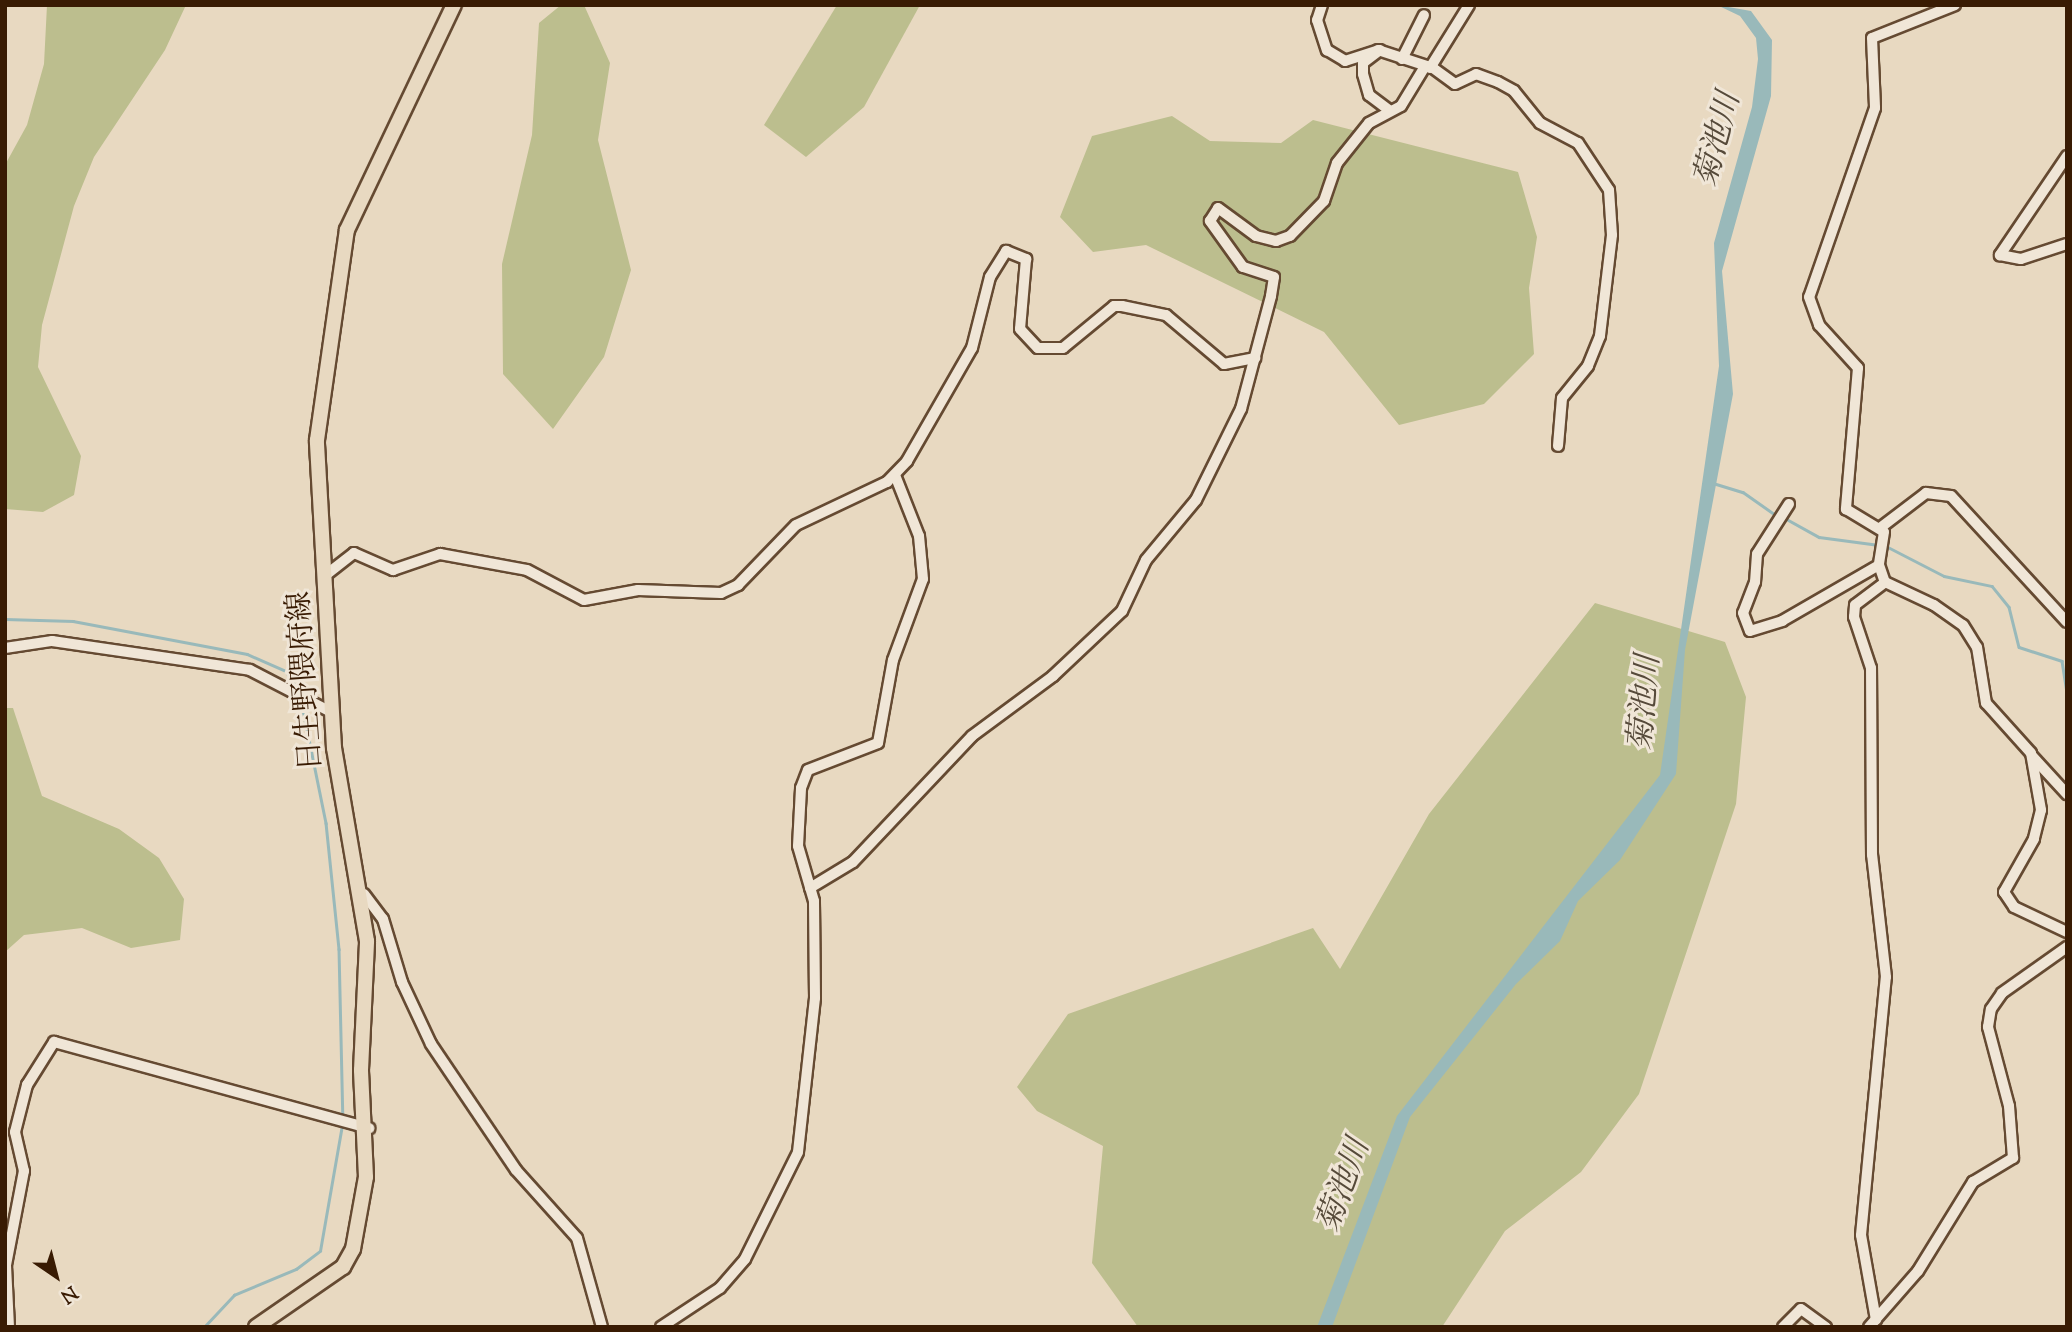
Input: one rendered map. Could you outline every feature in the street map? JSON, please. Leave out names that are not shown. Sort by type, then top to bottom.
[{"type":"main road","name":"日生野隈府線","points":[[256,1327],[343,1267],[359,1221],[369,1128],[361,1070],[364,894],[339,780],[317,440],[340,257],[347,230],[454,5]]},
{"type":"street","points":[[1322,5],[1317,20],[1327,50],[1345,61],[1380,50],[1427,68],[1455,84],[1476,74],[1514,91],[1525,111],[1578,143],[1613,198],[1600,336],[1588,366],[1562,398],[1558,446]]},
{"type":"street","points":[[810,888],[853,862],[972,736],[1109,627],[1146,560],[1196,500],[1241,409],[1255,358],[1274,277],[1243,267],[1210,221],[1218,208],[1256,236],[1276,241],[1290,236],[1324,201],[1337,163],[1369,123],[1414,91],[1468,5]]},
{"type":"street","points":[[1880,528],[1846,509],[1858,368],[1819,325],[1809,297],[1875,108],[1872,38],[1955,5]]},
{"type":"street","points":[[1402,59],[1424,15]]},
{"type":"street","points":[[1380,50],[1363,63],[1363,74],[1368,95],[1388,110]]},
{"type":"street","points":[[2067,156],[2000,255],[2021,259],[2067,244]]},
{"type":"street","points":[[327,574],[354,553],[393,570],[440,554],[527,570],[584,600],[638,590],[721,593],[738,585],[796,525],[895,475],[939,415],[953,374],[981,327],[990,277],[1006,251],[1026,259],[1020,329],[1038,348],[1063,348],[1114,306],[1122,306],[1166,315],[1224,364],[1255,358]]},
{"type":"street","points":[[661,1327],[720,1288],[746,1259],[790,1179],[813,1049],[810,888],[798,846],[801,788],[808,770],[878,743],[893,660],[923,579],[919,536],[895,475]]},
{"type":"street","points":[[1880,528],[1926,493],[1951,496],[2067,622]]},
{"type":"street","points":[[1789,504],[1757,554],[1755,582],[1743,613],[1750,631],[1760,632],[1879,565]]},
{"type":"street","points":[[1880,528],[1879,565],[1885,582]]},
{"type":"street","points":[[1885,582],[1914,592],[1963,625],[1977,647],[1986,703],[2019,733],[2032,756],[2067,794]]},
{"type":"street","points":[[1872,1323],[1861,1235],[1886,977],[1872,855],[1871,668],[1854,617],[1855,605],[1885,582]]},
{"type":"street","points":[[5,649],[52,641],[250,670],[333,713]]},
{"type":"street","points":[[2032,756],[2038,829],[2004,892],[2014,907],[2067,932]]},
{"type":"street","points":[[364,894],[383,919],[402,982],[431,1044],[516,1170],[577,1238],[603,1327]]},
{"type":"street","points":[[1872,1323],[1950,1226],[1973,1182],[2013,1158],[2011,1119],[1988,1027],[1991,1009],[2002,993],[2067,947]]},
{"type":"street","points":[[9,1327],[6,1265],[24,1171],[15,1132],[27,1085],[54,1042],[369,1128]]},
{"type":"street","points":[[1783,1327],[1801,1309],[1826,1327]]},
{"type":"green space","points":[[47,5],[186,5],[165,50],[94,157],[74,206],[42,325],[38,367],[81,456],[74,495],[43,512],[5,509],[5,165],[27,125],[44,64]]},
{"type":"green space","points":[[561,5],[584,5],[610,63],[598,140],[631,270],[604,357],[553,429],[503,374],[502,264],[532,135],[539,23]]},
{"type":"green space","points":[[837,5],[920,5],[864,107],[806,157],[764,125]]},
{"type":"green space","points":[[1172,116],[1210,141],[1281,143],[1313,120],[1518,172],[1537,237],[1529,288],[1534,354],[1484,404],[1399,425],[1324,332],[1146,245],[1093,252],[1060,217],[1092,136]]},
{"type":"green space","points":[[1595,603],[1725,642],[1746,697],[1736,804],[1639,1094],[1581,1172],[1505,1231],[1442,1327],[1138,1327],[1092,1263],[1103,1146],[1037,1111],[1017,1087],[1068,1014],[1313,928],[1340,969],[1429,814]]},
{"type":"green space","points":[[5,708],[13,708],[42,796],[119,829],[159,858],[184,899],[180,940],[131,948],[82,928],[24,935],[5,952]]},
{"type":"water","points":[[1717,5],[1751,11],[1772,40],[1771,96],[1722,271],[1733,394],[1685,650],[1676,774],[1620,860],[1578,901],[1560,941],[1516,984],[1410,1117],[1332,1327],[1317,1327],[1397,1116],[1660,775],[1719,366],[1714,243],[1752,107],[1758,59],[1756,38],[1740,16]]},
{"type":"waterway","points":[[1713,483],[1743,492],[1777,516]]},
{"type":"waterway","points":[[1783,517],[1819,537],[1880,545]]},
{"type":"waterway","points":[[1886,546],[1944,576],[1992,586],[2009,607],[2019,647],[2062,661],[2067,692]]},
{"type":"waterway","points":[[5,619],[73,621],[247,654],[286,671],[298,690]]},
{"type":"waterway","points":[[301,700],[326,823],[339,949],[343,1119]]},
{"type":"waterway","points":[[204,1327],[234,1295],[296,1269],[320,1251],[342,1125]]},
{"type":"water label","name":"菊池川","points":[[1719,140]]},
{"type":"water label","name":"菊池川","points":[[1646,703]]},
{"type":"water label","name":"菊池川","points":[[1345,1186]]}]
